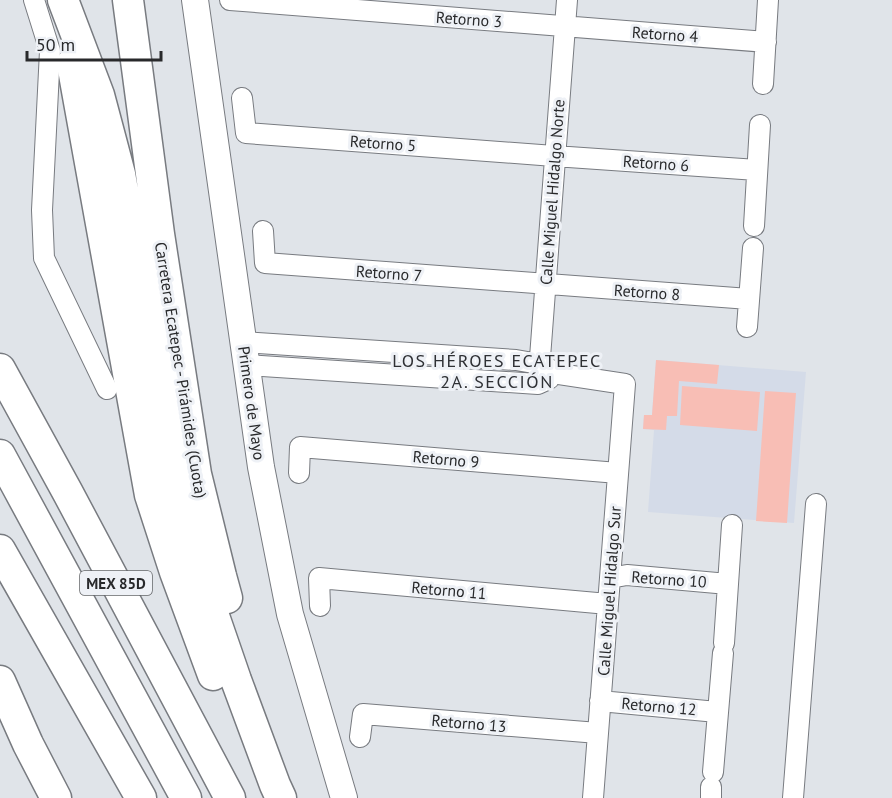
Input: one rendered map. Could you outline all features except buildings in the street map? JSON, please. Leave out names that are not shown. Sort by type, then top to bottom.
[{"type":"highway","points":[[62,0],[150,495],[182,593],[260,798]]},
{"type":"highway","points":[[62,0],[99,95],[120,174],[155,368],[171,477],[201,581],[281,798]]},
{"type":"highway","name":"Carretera Ecatepec - Pirámides (Cuota)","points":[[128,0],[161,246],[196,474],[221,576],[248,665],[302,798]]},
{"type":"highway","name":"MEX 85D","points":[[0,369],[230,798]]},
{"type":"highway","name":"MEX 85D","points":[[0,455],[186,798]]},
{"type":"highway","points":[[0,550],[141,798]]},
{"type":"highway","points":[[0,681],[28,744],[56,798]]},
{"type":"main road","name":"Primero de Mayo","points":[[195,0],[261,467],[290,614],[344,798]]},
{"type":"street","points":[[34,0],[50,51],[42,210],[44,258],[107,389]]},
{"type":"street","name":"Retorno 3","points":[[230,0],[565,26]]},
{"type":"street","name":"Calle Miguel Hidalgo Norte","points":[[537,384],[567,0]]},
{"type":"street","points":[[763,84],[768,0]]},
{"type":"street","name":"Retorno 4","points":[[565,26],[766,42]]},
{"type":"street","name":"Retorno 5","points":[[242,98],[246,133],[555,156]]},
{"type":"street","points":[[754,226],[760,125]]},
{"type":"street","name":"Retorno 6","points":[[555,156],[758,170]]},
{"type":"street","name":"Retorno 7","points":[[263,231],[265,263],[544,285]]},
{"type":"street","points":[[747,327],[753,248]]},
{"type":"street","name":"Retorno 8","points":[[544,285],[749,299]]},
{"type":"street","points":[[320,369],[322,347]]},
{"type":"street","points":[[245,354],[322,347],[516,360],[538,364],[559,374]]},
{"type":"street","points":[[245,354],[320,369],[537,384],[559,374]]},
{"type":"street","name":"Calle Miguel Hidalgo Sur","points":[[559,374],[625,384],[592,798]]},
{"type":"street","name":"Retorno 9","points":[[299,472],[300,447],[618,473]]},
{"type":"street","points":[[793,798],[816,504]]},
{"type":"street","name":"Retorno 10","points":[[723,648],[732,525]]},
{"type":"street","name":"Retorno 10","points":[[610,578],[627,575],[728,584]]},
{"type":"street","name":"Retorno 11","points":[[320,606],[319,578],[608,604]]},
{"type":"street","name":"Retorno 12","points":[[712,786],[723,648]]},
{"type":"street","name":"Retorno 12","points":[[600,701],[717,712]]},
{"type":"street","name":"Retorno 13","points":[[360,737],[363,714],[598,733]]},
{"type":"shaded area","points":[[656,360],[806,372],[794,523],[648,512],[654,430],[643,429],[644,415],[652,415]]},
{"type":"district","name":"LOS HÉROES ECATEPEC 2A. SECCIÓN","points":[[497,370]]}]
